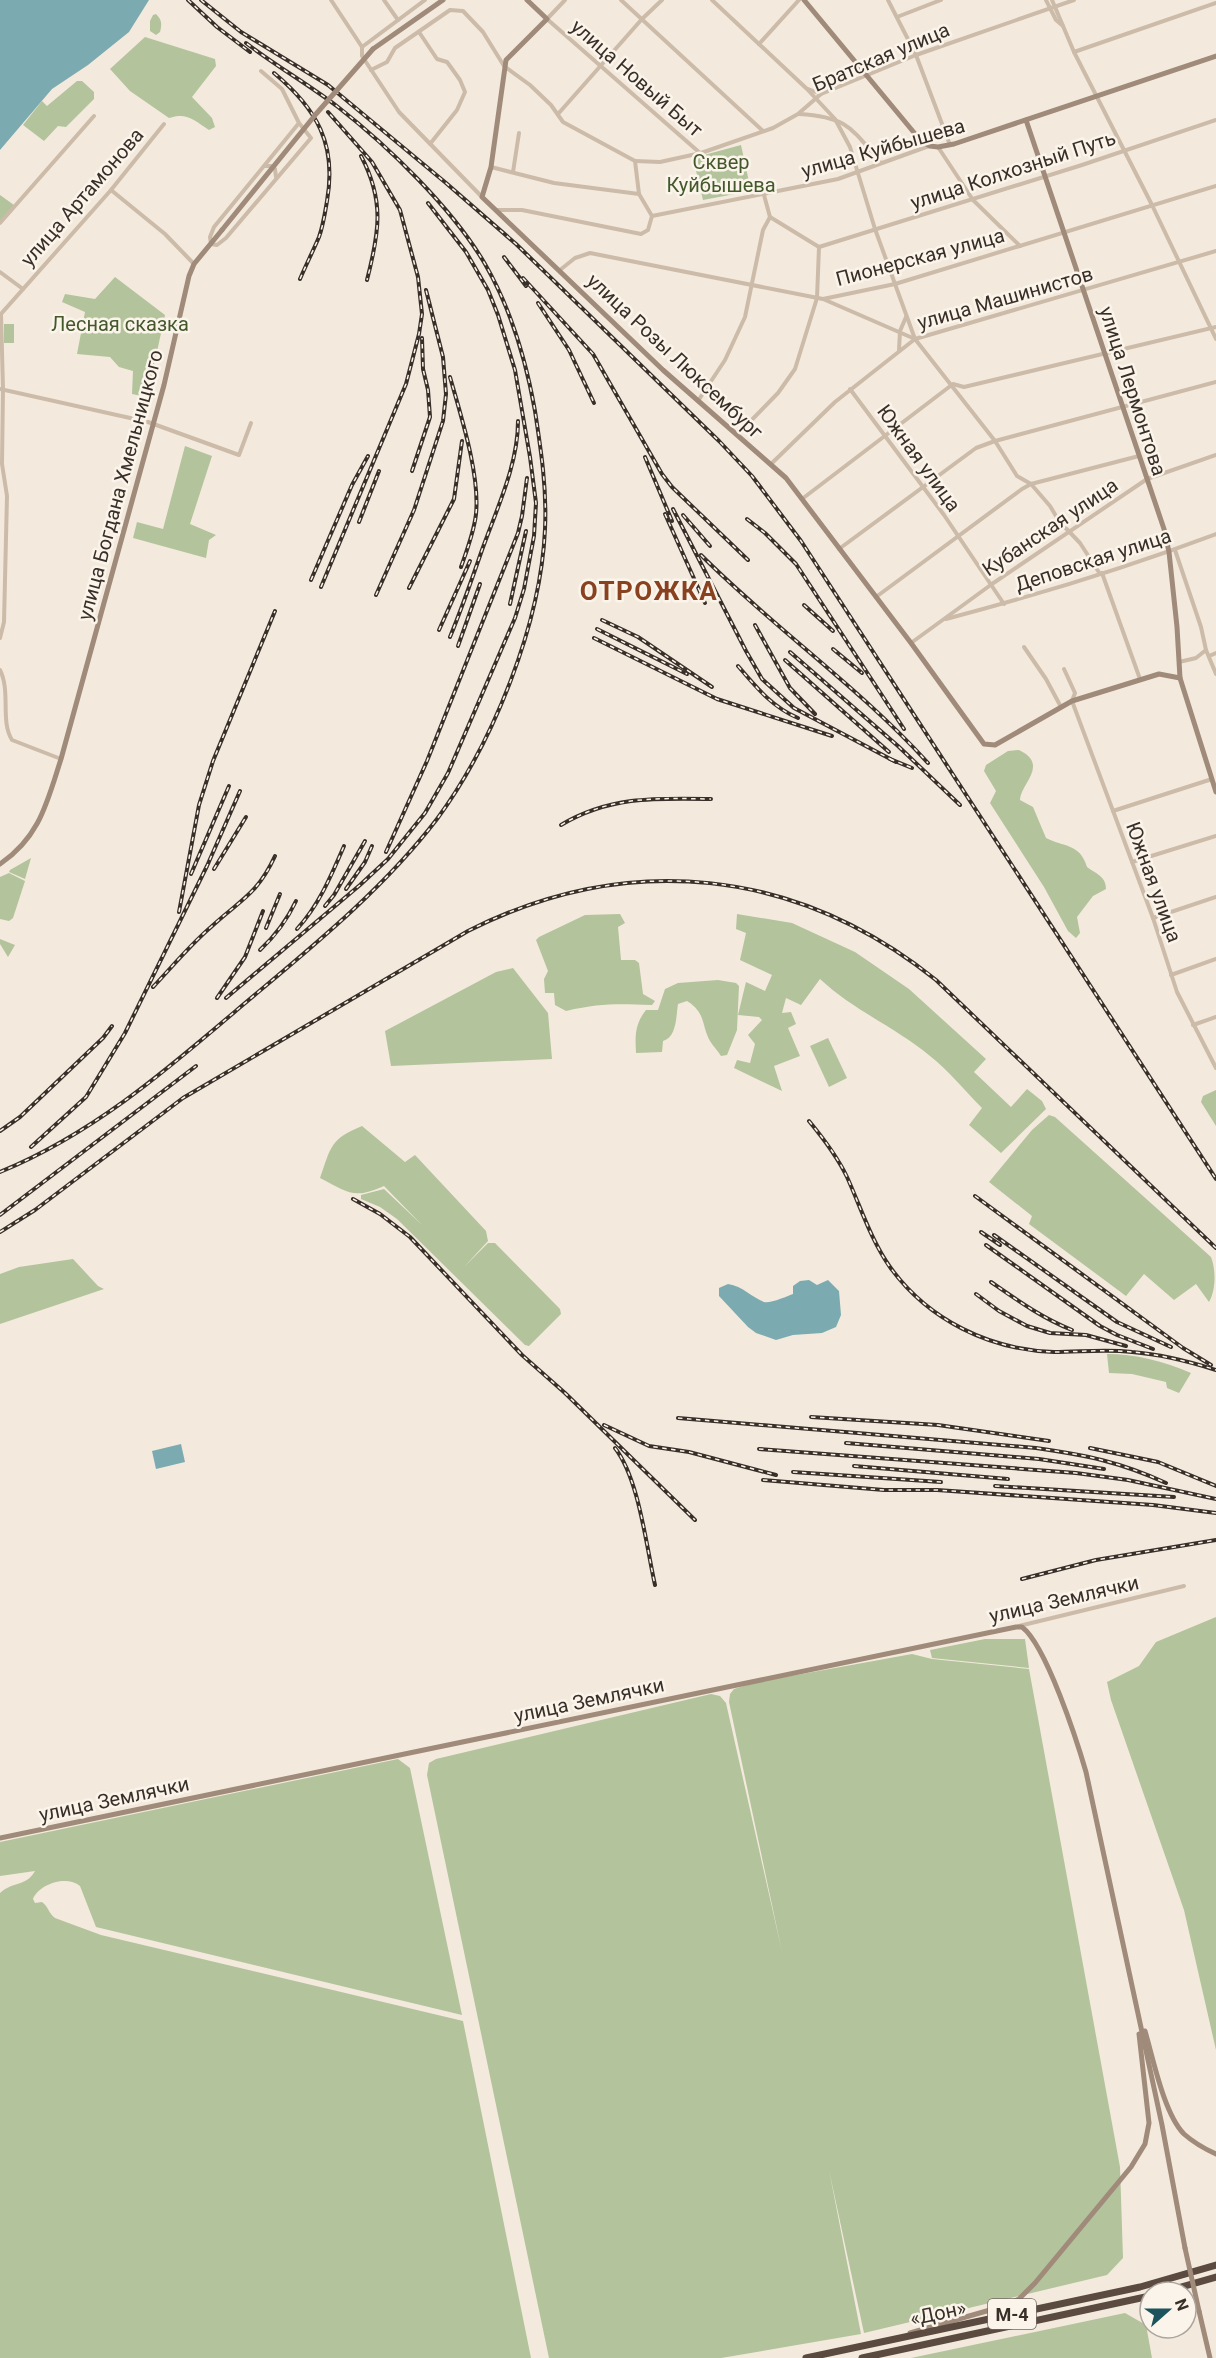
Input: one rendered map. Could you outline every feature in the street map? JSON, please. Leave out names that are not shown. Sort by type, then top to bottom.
[{"type":"highway","name":"«Дон»","points":[[806,2358],[1140,2287],[1216,2265]]},
{"type":"highway","points":[[1198,2282],[1216,2277]]},
{"type":"highway","name":"«Дон»","points":[[862,2358],[1138,2299]]},
{"type":"street","name":"улица Розы Люксембург","points":[[331,0],[362,47],[362,57],[399,112],[495,211],[697,401],[771,464],[840,549],[981,741],[988,746],[999,743],[1061,707]]},
{"type":"street","points":[[384,0],[398,20]]},
{"type":"street","points":[[362,47],[425,0]]},
{"type":"street","name":"улица Богдана Хмельницкого","points":[[0,864],[24,845],[38,824],[61,759],[173,349],[189,276],[195,264],[316,114],[373,49],[443,0]]},
{"type":"street","name":"улица Новый Быт","points":[[527,0],[701,153]]},
{"type":"street","points":[[482,197],[491,167],[504,66],[508,57],[565,0]]},
{"type":"street","points":[[621,0],[763,131]]},
{"type":"street","points":[[558,114],[642,19],[662,0]]},
{"type":"street","points":[[712,0],[807,88],[835,119],[850,147],[875,229],[915,339],[962,396],[1017,476],[1031,484],[1059,521],[1070,530],[1101,573],[1140,679]]},
{"type":"street","points":[[759,44],[799,0]]},
{"type":"street","points":[[804,0],[921,141],[930,146]]},
{"type":"street","points":[[888,0],[916,55],[950,145]]},
{"type":"street","points":[[897,17],[940,0]]},
{"type":"street","points":[[1046,0],[1056,20],[1064,27]]},
{"type":"street","points":[[1053,0],[1074,52],[1214,328],[1216,339]]},
{"type":"street","name":"Братская улица","points":[[635,161],[660,162],[701,153],[763,131],[798,114],[821,94],[916,55],[1074,0]]},
{"type":"street","points":[[1074,52],[1216,3]]},
{"type":"street","points":[[371,70],[387,62],[395,48],[450,10],[458,9],[467,13],[483,32],[504,66],[530,85],[563,122],[635,161],[639,194],[651,216],[648,230],[641,234],[522,210],[500,209],[495,211]]},
{"type":"street","points":[[419,32],[437,58],[447,62],[460,80],[465,92],[457,110],[430,144]]},
{"type":"street","name":"улица Куйбышева","points":[[651,216],[838,179],[919,149],[950,145],[1216,56]]},
{"type":"street","points":[[261,71],[282,89],[299,123],[310,138],[226,238],[217,244],[211,244],[210,237],[214,227],[299,123]]},
{"type":"street","points":[[807,88],[821,94]]},
{"type":"street","points":[[798,114],[820,115],[835,119],[850,127],[881,163]]},
{"type":"street","points":[[0,223],[94,116]]},
{"type":"street","name":"улица Лермонтова","points":[[1026,120],[1138,456],[1172,550],[1180,678],[1213,776],[1216,792]]},
{"type":"street","name":"улица Колхозный Путь","points":[[819,247],[1045,177],[1216,120]]},
{"type":"street","name":"улица Артамонова","points":[[0,638],[4,622],[7,498],[2,464],[0,314],[111,190],[164,124]]},
{"type":"street","points":[[513,172],[519,133]]},
{"type":"street","points":[[919,149],[921,141]]},
{"type":"street","points":[[938,147],[973,200],[1020,246]]},
{"type":"street","points":[[264,166],[271,166],[275,169],[275,178]]},
{"type":"street","points":[[491,167],[554,183],[639,194]]},
{"type":"street","name":"Пионерская улица","points":[[560,270],[575,258],[590,253],[823,299],[895,284],[1216,186]]},
{"type":"street","points":[[111,190],[165,234],[195,264]]},
{"type":"street","points":[[736,435],[778,393],[795,369],[817,298],[819,247],[770,217],[764,195]]},
{"type":"street","points":[[697,401],[735,343],[745,317],[763,230],[770,217]]},
{"type":"street","name":"улица Машинистов","points":[[771,464],[850,389],[915,339],[1216,251]]},
{"type":"street","points":[[0,272],[23,289]]},
{"type":"street","points":[[823,299],[915,339]]},
{"type":"street","points":[[899,350],[900,331],[906,317]]},
{"type":"street","points":[[953,384],[964,387],[1214,328]]},
{"type":"street","points":[[840,549],[976,448],[1216,382]]},
{"type":"street","points":[[802,500],[953,384]]},
{"type":"street","points":[[962,396],[964,387]]},
{"type":"street","points":[[2,389],[153,424],[239,455],[251,423]]},
{"type":"street","name":"Южная улица","points":[[850,389],[992,584],[1004,604]]},
{"type":"street","name":"Кубанская улица","points":[[911,643],[992,584],[1147,479],[1216,455]]},
{"type":"street","points":[[876,597],[1031,484],[1138,456]]},
{"type":"street","name":"Деповская улица","points":[[943,620],[1004,604],[1216,534]]},
{"type":"street","points":[[1172,550],[1216,674]]},
{"type":"street","points":[[1024,647],[1046,679],[1061,707],[1072,701],[1140,679],[1163,674],[1180,678]]},
{"type":"street","points":[[1178,663],[1196,658],[1206,650]]},
{"type":"street","points":[[1209,656],[1216,653]]},
{"type":"street","name":"Южная улица","points":[[1064,669],[1075,693],[1072,701],[1153,918],[1171,975],[1193,1025],[1216,1068]]},
{"type":"street","points":[[0,670],[4,679],[2,722],[6,734],[12,740],[61,759]]},
{"type":"street","points":[[1113,811],[1213,776]]},
{"type":"street","points":[[1132,862],[1216,836]]},
{"type":"street","points":[[1153,918],[1216,897]]},
{"type":"street","points":[[1171,975],[1216,958]]},
{"type":"street","points":[[1193,1025],[1216,1017]]},
{"type":"street","name":"улица Землячки","points":[[0,1838],[1016,1627],[1184,1586]]},
{"type":"street","points":[[1016,1627],[1025,1629],[1034,1641],[1080,1750],[1094,1804],[1162,2125],[1185,2248],[1210,2358]]},
{"type":"street","points":[[1133,1990],[1165,2098],[1174,2118],[1183,2133],[1216,2154]]},
{"type":"street","points":[[866,2346],[1004,2306],[1019,2299],[1131,2168],[1145,2144],[1149,2122],[1148,2094],[1133,1990]]},
{"type":"green space","points":[[156,14],[161,24],[160,32],[156,35],[150,31],[150,21]]},
{"type":"green space","points":[[145,37],[215,59],[216,66],[192,97],[212,118],[215,127],[209,130],[194,120],[181,116],[169,118],[130,91],[110,69]]},
{"type":"green space","points":[[77,81],[82,81],[94,92],[94,99],[66,127],[58,126],[44,141],[23,125],[42,101],[47,106]]},
{"type":"green space","name":"Сквер Куйбышева","points":[[741,145],[751,191],[703,200],[693,158]]},
{"type":"green space","points":[[0,195],[14,205],[0,223]]},
{"type":"green space","name":"Лесная сказка","points":[[115,277],[165,315],[147,397],[132,394],[133,371],[119,367],[110,357],[77,354],[85,312],[62,302],[65,294],[95,299]]},
{"type":"green space","points":[[4,324],[14,324],[14,343],[4,343]]},
{"type":"green space","points":[[185,446],[212,456],[190,524],[216,535],[209,540],[206,558],[133,538],[137,522],[163,529]]},
{"type":"green space","points":[[1019,750],[1028,756],[1033,768],[1020,800],[1033,807],[1046,838],[1075,850],[1084,859],[1087,867],[1100,876],[1106,885],[1106,889],[1093,896],[1077,917],[1080,933],[1076,938],[1068,931],[1044,887],[990,803],[996,791],[984,771],[986,765],[1008,751]]},
{"type":"green space","points":[[31,858],[25,879],[9,872],[10,870]]},
{"type":"green space","points":[[9,873],[25,881],[13,918],[9,921],[0,919],[0,877]]},
{"type":"green space","points":[[620,914],[625,923],[618,927],[621,960],[635,960],[639,963],[643,994],[655,1001],[652,1005],[609,1005],[566,1011],[555,1005],[554,993],[545,993],[544,979],[548,971],[536,940],[585,915]]},
{"type":"green space","points":[[737,914],[792,923],[855,952],[909,989],[986,1059],[974,1072],[1011,1107],[1027,1089],[1042,1101],[1046,1109],[1001,1153],[969,1125],[982,1108],[944,1068],[917,1046],[846,1000],[820,979],[801,1005],[786,998],[782,1013],[791,1012],[796,1024],[788,1028],[800,1056],[774,1066],[782,1091],[734,1068],[737,1060],[750,1063],[755,1044],[748,1035],[762,1020],[759,1017],[738,1015],[746,982],[765,991],[772,975],[740,960],[746,933],[736,929]]},
{"type":"green space","points":[[0,939],[15,945],[8,957],[0,944]]},
{"type":"green space","points":[[513,968],[548,1013],[552,1059],[391,1066],[385,1031],[496,972]]},
{"type":"green space","points":[[718,980],[736,983],[739,986],[737,1030],[727,1055],[721,1056],[707,1035],[700,1014],[687,1001],[678,1004],[673,1031],[668,1039],[663,1041],[662,1052],[636,1053],[636,1035],[640,1020],[646,1010],[658,1010],[665,989],[678,983]]},
{"type":"green space","points":[[828,1038],[847,1078],[829,1087],[810,1046]]},
{"type":"green space","points":[[1216,1090],[1216,1126],[1201,1102],[1203,1096]]},
{"type":"green space","points":[[1049,1115],[1055,1117],[1211,1257],[1214,1280],[1209,1302],[1196,1284],[1174,1300],[1144,1274],[1126,1296],[1029,1224],[1032,1216],[989,1182],[1032,1130]]},
{"type":"green space","points":[[362,1126],[405,1162],[415,1155],[486,1231],[488,1241],[464,1267],[488,1243],[495,1243],[560,1309],[561,1314],[529,1346],[525,1345],[397,1219],[380,1207],[361,1199],[361,1195],[384,1189],[422,1225],[384,1186],[365,1193],[358,1193],[337,1187],[320,1178],[333,1145],[343,1135]]},
{"type":"green space","points":[[73,1259],[98,1286],[104,1289],[0,1324],[0,1274],[19,1267]]},
{"type":"green space","points":[[1107,1354],[1149,1359],[1191,1373],[1179,1393],[1167,1388],[1166,1382],[1132,1374],[1109,1373]]},
{"type":"green space","points":[[1216,1617],[1216,2050],[1184,1910],[1111,1700],[1107,1682],[1139,1666],[1156,1642]]},
{"type":"green space","points":[[985,1639],[1025,1639],[1029,1668],[932,1658],[930,1650]]},
{"type":"green space","points":[[912,1654],[932,1659],[1029,1669],[1120,2167],[1123,2258],[1107,2275],[864,2333],[829,2170],[861,2334],[721,2358],[549,2358],[427,1775],[429,1763],[436,1759],[711,1694],[720,1696],[726,1703],[782,1952],[729,1702],[730,1694],[734,1689],[753,1683]]},
{"type":"green space","points":[[398,1759],[410,1768],[462,2015],[96,1927],[80,1886],[68,1881],[47,1885],[33,1899],[35,1903],[42,1902],[55,1918],[101,1935],[463,2021],[531,2358],[0,2358],[0,1893],[28,1880],[35,1871],[0,1876],[0,1842]]},
{"type":"green space","points":[[1125,2313],[1138,2320],[1138,2340],[1149,2340],[1152,2358],[911,2358]]},
{"type":"water","points":[[0,0],[149,0],[129,32],[88,65],[52,89],[0,150]]},
{"type":"water","points":[[809,1280],[817,1285],[828,1280],[839,1291],[841,1315],[836,1327],[822,1333],[793,1335],[776,1340],[756,1333],[719,1296],[719,1288],[728,1284],[764,1302],[770,1302],[793,1294],[793,1286],[800,1281]]},
{"type":"water","points":[[181,1444],[185,1462],[156,1469],[152,1451]]},
{"type":"railway","points":[[188,0],[217,27],[250,52]]},
{"type":"railway","points":[[201,0],[241,32],[328,85],[446,183],[516,244],[719,441],[752,476],[801,541],[1216,1179]]},
{"type":"railway","points":[[0,1172],[65,1140],[96,1121],[154,1079],[317,942],[392,871],[437,819],[458,789],[477,755],[510,681],[534,604],[542,566],[545,529],[541,455],[535,411],[522,354],[510,317],[494,281],[472,243],[456,222],[398,159],[338,107],[246,43]]},
{"type":"railway","points":[[274,73],[302,100],[312,114],[326,145],[329,162],[327,201],[322,228],[300,279]]},
{"type":"railway","points":[[321,587],[406,384],[422,314],[418,277],[400,210],[372,162],[328,112]]},
{"type":"railway","points":[[361,156],[374,188],[378,217],[367,280]]},
{"type":"railway","points":[[226,998],[388,859],[425,813],[448,773],[515,618],[524,589],[534,536],[536,503],[515,370],[488,290],[466,252],[428,203]]},
{"type":"railway","points":[[504,257],[526,286]]},
{"type":"railway","points":[[523,278],[593,354],[662,474],[672,487],[748,560]]},
{"type":"railway","points":[[376,595],[414,510],[443,421],[446,394],[443,357],[426,290]]},
{"type":"railway","points":[[538,303],[569,350],[594,403]]},
{"type":"railway","points":[[412,471],[430,417],[428,390],[423,369],[422,338]]},
{"type":"railway","points":[[450,377],[469,446],[476,499],[474,527],[461,567]]},
{"type":"railway","points":[[450,637],[506,486],[514,454],[518,421]]},
{"type":"railway","points":[[409,588],[454,499],[462,441]]},
{"type":"railway","points":[[311,580],[352,485],[368,456]]},
{"type":"railway","points":[[645,457],[672,521]]},
{"type":"railway","points":[[359,522],[379,471]]},
{"type":"railway","points":[[386,852],[427,761],[518,533],[527,478]]},
{"type":"railway","points":[[673,509],[762,679],[794,708],[896,762]]},
{"type":"railway","points":[[665,514],[705,603]]},
{"type":"railway","points":[[683,515],[710,546]]},
{"type":"railway","points":[[747,519],[765,533],[796,564],[904,729]]},
{"type":"railway","points":[[510,604],[526,531]]},
{"type":"railway","points":[[701,555],[874,709],[928,763]]},
{"type":"railway","points":[[439,630],[470,561]]},
{"type":"railway","points":[[458,646],[480,584]]},
{"type":"railway","points":[[804,605],[833,631]]},
{"type":"railway","points":[[179,912],[199,805],[213,761],[275,611]]},
{"type":"railway","points":[[602,620],[638,637],[712,687]]},
{"type":"railway","points":[[755,625],[790,688],[815,714]]},
{"type":"railway","points":[[597,629],[687,674]]},
{"type":"railway","points":[[594,638],[717,699],[832,736]]},
{"type":"railway","points":[[833,649],[862,673]]},
{"type":"railway","points":[[790,652],[898,746],[960,805]]},
{"type":"railway","points":[[785,660],[889,752]]},
{"type":"railway","points":[[738,666],[772,702],[798,718]]},
{"type":"railway","points":[[890,759],[912,768]]},
{"type":"railway","points":[[191,874],[229,786]]},
{"type":"railway","points":[[31,1147],[86,1097],[125,1033],[207,866],[240,791]]},
{"type":"railway","points":[[561,825],[579,816],[615,804],[652,799],[711,799]]},
{"type":"railway","points":[[214,869],[246,817]]},
{"type":"railway","points":[[325,906],[334,895],[365,841]]},
{"type":"railway","points":[[297,929],[318,900],[344,846]]},
{"type":"railway","points":[[346,889],[365,862],[372,846]]},
{"type":"railway","points":[[153,987],[196,941],[247,896],[261,880],[275,856]]},
{"type":"railway","points":[[0,1232],[35,1210],[183,1098],[468,931],[528,905],[589,889],[649,881],[710,883],[769,894],[826,914],[882,942],[936,980],[1216,1248]]},
{"type":"railway","points":[[266,928],[280,894]]},
{"type":"railway","points":[[260,950],[281,927],[296,901]]},
{"type":"railway","points":[[217,998],[245,957],[263,911]]},
{"type":"railway","points":[[0,1131],[20,1117],[103,1038],[112,1026]]},
{"type":"railway","points":[[0,1215],[196,1066]]},
{"type":"railway","points":[[809,1121],[843,1169],[883,1257],[905,1286],[942,1317],[984,1338],[1030,1350],[1142,1353],[1216,1370]]},
{"type":"railway","points":[[975,1196],[1183,1348],[1211,1365]]},
{"type":"railway","points":[[353,1199],[380,1214],[410,1237],[522,1355],[565,1393],[695,1520]]},
{"type":"railway","points":[[981,1232],[1000,1245]]},
{"type":"railway","points":[[994,1235],[1117,1322],[1171,1347]]},
{"type":"railway","points":[[986,1245],[1100,1326],[1153,1349]]},
{"type":"railway","points":[[991,1282],[1040,1314],[1072,1330]]},
{"type":"railway","points":[[976,1294],[999,1311],[1027,1326],[1050,1333],[1086,1335],[1126,1346]]},
{"type":"railway","points":[[811,1417],[938,1425],[1049,1441]]},
{"type":"railway","points":[[678,1418],[1036,1448],[1102,1460],[1166,1483]]},
{"type":"railway","points":[[604,1425],[649,1446],[689,1452],[776,1475]]},
{"type":"railway","points":[[846,1443],[1039,1459],[1104,1469]]},
{"type":"railway","points":[[615,1448],[623,1461],[636,1494],[655,1585]]},
{"type":"railway","points":[[1090,1448],[1158,1462],[1216,1486]]},
{"type":"railway","points":[[759,1449],[1076,1473],[1128,1480],[1216,1499]]},
{"type":"railway","points":[[854,1466],[1008,1479]]},
{"type":"railway","points":[[793,1472],[941,1482]]},
{"type":"railway","points":[[763,1480],[884,1490],[937,1490],[1153,1505],[1216,1513]]},
{"type":"railway","points":[[995,1486],[1174,1497]]},
{"type":"railway","points":[[1022,1579],[1096,1560],[1216,1540]]},
{"type":"district","name":"ОТРОЖКА","points":[[649,591]]}]
